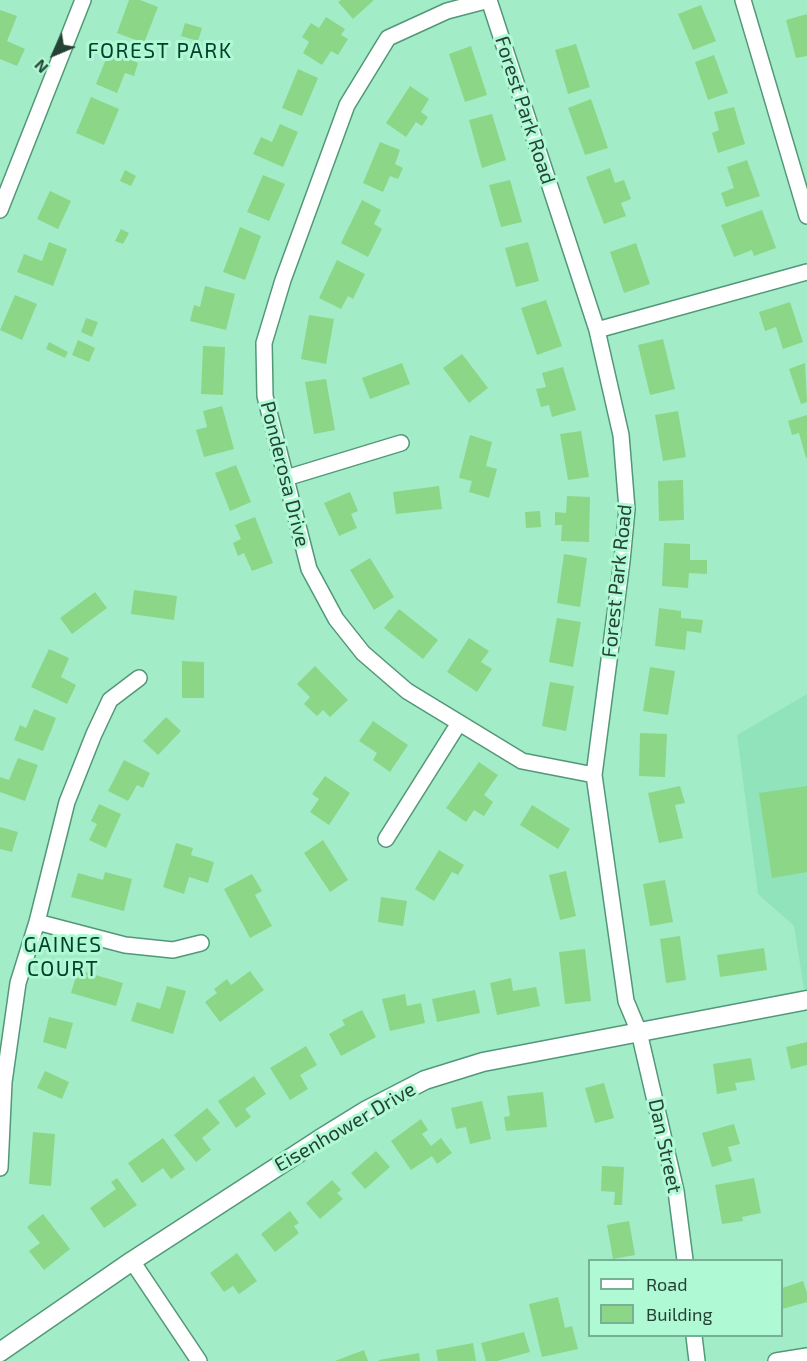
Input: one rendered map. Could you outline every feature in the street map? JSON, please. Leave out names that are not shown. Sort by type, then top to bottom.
[{"type":"street","points":[[0,210],[83,0]]},
{"type":"street","name":"Forest Park Road","points":[[489,0],[597,330],[621,435],[627,509],[594,775],[626,1001],[639,1032]]},
{"type":"street","name":"Ponderosa Drive","points":[[489,0],[447,11],[388,38],[347,105],[283,280],[264,343],[265,396],[309,569],[336,619],[363,653],[407,691],[522,761],[594,775]]},
{"type":"street","points":[[743,0],[807,216]]},
{"type":"street","points":[[597,330],[807,272]]},
{"type":"street","points":[[286,478],[401,443]]},
{"type":"street","points":[[0,1168],[4,1082],[18,983],[37,922],[67,802],[110,700],[139,678]]},
{"type":"street","points":[[386,839],[459,723]]},
{"type":"street","points":[[37,922],[125,945],[173,950],[201,943]]},
{"type":"street","name":"Eisenhower Drive","points":[[0,1352],[132,1261],[367,1110],[425,1080],[483,1062],[807,1000]]},
{"type":"street","name":"Dan Street","points":[[639,1032],[676,1191],[685,1259]]},
{"type":"street","points":[[132,1261],[199,1361]]},
{"type":"street","points":[[694,1337],[697,1361]]},
{"type":"street","points":[[776,1361],[807,1356]]},
{"type":"shaded area","points":[[807,694],[807,989],[804,989],[794,926],[758,894],[737,735]]},
{"type":"building","points":[[129,0],[140,0],[158,7],[144,43],[117,33]]},
{"type":"building","points":[[341,0],[374,0],[353,19],[338,2]]},
{"type":"building","points":[[701,5],[716,41],[693,50],[678,14]]},
{"type":"building","points":[[0,10],[17,16],[7,41],[25,49],[17,66],[0,59]]},
{"type":"building","points":[[807,14],[807,56],[796,58],[786,20]]},
{"type":"building","points":[[326,17],[345,29],[341,35],[348,39],[338,55],[331,51],[322,65],[303,53],[309,42],[302,37],[311,23],[319,28]]},
{"type":"building","points":[[185,23],[202,28],[198,41],[181,36]]},
{"type":"building","points":[[112,44],[133,53],[131,60],[138,63],[134,76],[125,73],[117,93],[96,84]]},
{"type":"building","points":[[576,44],[590,87],[568,94],[555,50]]},
{"type":"building","points":[[471,46],[487,95],[465,102],[449,54]]},
{"type":"building","points":[[714,55],[728,93],[708,100],[695,62]]},
{"type":"building","points":[[298,69],[318,78],[302,116],[282,108]]},
{"type":"building","points":[[410,86],[429,99],[421,112],[428,117],[422,126],[416,122],[406,137],[386,123]]},
{"type":"building","points":[[91,97],[119,109],[104,145],[76,133]]},
{"type":"building","points":[[591,99],[608,148],[585,155],[568,108]]},
{"type":"building","points":[[734,107],[745,144],[718,153],[712,133],[719,130],[714,112]]},
{"type":"building","points":[[492,114],[506,160],[482,168],[469,120]]},
{"type":"building","points":[[280,124],[298,132],[283,167],[253,154],[261,137],[272,142]]},
{"type":"building","points":[[380,142],[400,150],[395,164],[403,168],[398,179],[390,176],[383,192],[363,183]]},
{"type":"building","points":[[747,160],[760,196],[726,207],[721,193],[734,188],[727,167]]},
{"type":"building","points":[[610,168],[615,183],[624,180],[631,199],[621,203],[626,216],[604,224],[586,177]]},
{"type":"building","points":[[125,170],[136,176],[131,186],[120,181]]},
{"type":"building","points":[[263,175],[285,184],[269,221],[247,212]]},
{"type":"building","points":[[510,180],[522,222],[501,227],[489,185]]},
{"type":"building","points":[[50,191],[71,201],[58,229],[37,219]]},
{"type":"building","points":[[362,200],[381,210],[374,224],[382,229],[368,257],[341,243]]},
{"type":"building","points":[[762,210],[776,248],[754,256],[752,250],[734,257],[721,225]]},
{"type":"building","points":[[240,227],[261,236],[245,280],[223,272]]},
{"type":"building","points":[[121,229],[129,233],[123,244],[115,241]]},
{"type":"building","points":[[49,242],[67,249],[53,286],[17,272],[24,254],[42,261]]},
{"type":"building","points":[[528,242],[539,281],[516,287],[505,248]]},
{"type":"building","points":[[636,243],[650,284],[624,293],[610,252]]},
{"type":"building","points":[[337,260],[365,274],[353,299],[348,296],[341,309],[319,298]]},
{"type":"building","points":[[205,286],[235,294],[226,330],[190,321],[194,305],[200,307]]},
{"type":"building","points":[[15,295],[37,304],[22,340],[0,330]]},
{"type":"building","points":[[546,300],[562,346],[537,355],[521,308]]},
{"type":"building","points":[[790,302],[803,342],[783,349],[776,327],[765,331],[759,312]]},
{"type":"building","points":[[309,315],[334,319],[326,364],[301,359]]},
{"type":"building","points":[[86,318],[98,322],[92,337],[81,332]]},
{"type":"building","points":[[663,339],[675,389],[650,395],[638,345]]},
{"type":"building","points":[[78,340],[95,348],[89,362],[72,355]]},
{"type":"building","points":[[49,342],[68,352],[65,358],[46,349]]},
{"type":"building","points":[[203,346],[225,347],[223,395],[201,394]]},
{"type":"building","points":[[462,354],[488,388],[469,403],[443,368]]},
{"type":"building","points":[[402,363],[410,384],[370,399],[362,378]]},
{"type":"building","points":[[805,363],[807,402],[801,404],[789,369]]},
{"type":"building","points":[[563,367],[576,410],[552,417],[549,405],[541,407],[536,389],[546,387],[542,373]]},
{"type":"building","points":[[326,379],[335,430],[314,434],[305,382]]},
{"type":"building","points":[[222,406],[234,449],[204,457],[196,430],[207,427],[203,411]]},
{"type":"building","points":[[678,411],[686,457],[663,461],[655,415]]},
{"type":"building","points":[[807,415],[806,458],[799,433],[792,435],[788,421]]},
{"type":"building","points":[[581,431],[589,477],[568,480],[560,434]]},
{"type":"building","points":[[470,435],[492,442],[486,466],[497,469],[489,498],[469,492],[472,481],[459,478]]},
{"type":"building","points":[[236,465],[251,502],[230,511],[215,473]]},
{"type":"building","points":[[683,480],[684,520],[659,521],[658,481]]},
{"type":"building","points":[[439,486],[442,509],[396,514],[393,492]]},
{"type":"building","points":[[350,492],[358,511],[351,514],[357,528],[339,536],[324,503]]},
{"type":"building","points":[[567,496],[590,497],[589,542],[561,541],[562,525],[555,525],[555,512],[566,513]]},
{"type":"building","points":[[540,511],[541,527],[526,528],[525,512]]},
{"type":"building","points":[[255,517],[273,563],[252,571],[244,553],[238,556],[233,543],[241,539],[235,525]]},
{"type":"building","points":[[664,543],[690,544],[690,560],[707,560],[707,574],[689,573],[688,588],[662,586]]},
{"type":"building","points":[[564,554],[587,558],[580,607],[557,603]]},
{"type":"building","points":[[370,558],[394,597],[374,610],[350,570]]},
{"type":"building","points":[[134,590],[177,596],[174,620],[131,614]]},
{"type":"building","points":[[95,592],[107,608],[72,634],[60,618]]},
{"type":"building","points":[[659,608],[681,611],[681,618],[703,620],[701,633],[687,631],[685,650],[655,646]]},
{"type":"building","points":[[399,609],[438,640],[423,659],[384,628]]},
{"type":"building","points":[[557,618],[581,622],[573,667],[549,662]]},
{"type":"building","points":[[469,638],[489,651],[481,662],[492,669],[477,692],[447,672]]},
{"type":"building","points":[[49,649],[69,658],[61,677],[76,685],[67,704],[31,687]]},
{"type":"building","points":[[182,661],[204,662],[204,698],[182,698]]},
{"type":"building","points":[[315,666],[348,700],[330,717],[323,710],[317,716],[304,704],[310,697],[297,684]]},
{"type":"building","points":[[650,667],[675,671],[668,715],[643,711]]},
{"type":"building","points":[[550,682],[574,686],[566,731],[542,726]]},
{"type":"building","points":[[34,709],[56,718],[43,751],[14,740],[20,725],[26,728]]},
{"type":"building","points":[[166,717],[181,731],[158,755],[143,741]]},
{"type":"building","points":[[373,721],[408,745],[390,772],[373,760],[377,753],[359,741]]},
{"type":"building","points":[[640,733],[667,734],[665,777],[639,776]]},
{"type":"building","points":[[18,758],[38,765],[25,801],[0,792],[0,777],[9,780]]},
{"type":"building","points":[[124,760],[150,773],[143,788],[137,785],[128,801],[108,791]]},
{"type":"building","points":[[479,762],[498,775],[484,795],[493,802],[484,816],[474,810],[466,822],[446,808]]},
{"type":"building","points":[[325,776],[350,793],[329,825],[310,812],[319,799],[312,794]]},
{"type":"building","points":[[680,786],[685,803],[675,805],[683,838],[659,843],[648,793]]},
{"type":"building","points":[[807,786],[807,872],[772,878],[759,793]]},
{"type":"building","points":[[99,804],[121,814],[106,848],[89,840],[97,824],[91,821]]},
{"type":"building","points":[[532,805],[570,829],[558,849],[520,825]]},
{"type":"building","points":[[0,827],[18,832],[12,852],[0,849]]},
{"type":"building","points":[[323,840],[348,880],[330,892],[304,853]]},
{"type":"building","points":[[176,843],[193,848],[191,855],[214,862],[208,883],[189,877],[184,894],[163,887]]},
{"type":"building","points":[[439,850],[464,865],[458,875],[452,872],[434,901],[415,889]]},
{"type":"building","points":[[566,871],[576,916],[560,920],[549,875]]},
{"type":"building","points":[[105,872],[132,879],[124,911],[71,897],[78,873],[103,880]]},
{"type":"building","points":[[252,874],[262,891],[255,895],[272,926],[250,938],[224,889]]},
{"type":"building","points":[[665,880],[673,922],[650,926],[643,884]]},
{"type":"building","points":[[381,897],[407,901],[403,926],[378,922]]},
{"type":"building","points":[[680,936],[686,980],[666,983],[660,939]]},
{"type":"building","points":[[764,948],[767,970],[720,977],[717,955]]},
{"type":"building","points":[[585,949],[591,1001],[565,1004],[559,952]]},
{"type":"building","points":[[78,970],[123,983],[116,1006],[71,993]]},
{"type":"building","points":[[250,971],[264,990],[220,1022],[205,1002],[217,993],[214,989],[227,979],[231,985]]},
{"type":"building","points":[[511,978],[513,991],[536,987],[540,1006],[497,1015],[490,983]]},
{"type":"building","points":[[167,986],[186,991],[173,1034],[131,1021],[137,1002],[160,1009]]},
{"type":"building","points":[[475,990],[480,1013],[437,1022],[432,999]]},
{"type":"building","points":[[405,994],[407,1006],[421,1003],[425,1023],[390,1031],[382,999]]},
{"type":"building","points":[[362,1010],[376,1037],[341,1056],[329,1034],[345,1025],[342,1020]]},
{"type":"building","points":[[49,1017],[73,1023],[66,1049],[43,1042]]},
{"type":"building","points":[[807,1042],[807,1065],[791,1069],[786,1047]]},
{"type":"building","points":[[306,1046],[317,1065],[300,1075],[308,1089],[290,1100],[270,1068]]},
{"type":"building","points":[[751,1058],[755,1080],[735,1083],[737,1090],[717,1094],[713,1064]]},
{"type":"building","points":[[45,1071],[69,1082],[62,1099],[37,1088]]},
{"type":"building","points":[[254,1076],[266,1094],[245,1109],[251,1117],[236,1128],[218,1101]]},
{"type":"building","points":[[604,1083],[614,1118],[595,1123],[585,1088]]},
{"type":"building","points":[[543,1092],[547,1127],[506,1131],[504,1117],[510,1116],[507,1096]]},
{"type":"building","points":[[482,1101],[491,1139],[470,1144],[466,1127],[456,1129],[451,1108]]},
{"type":"building","points":[[207,1108],[220,1123],[202,1138],[211,1150],[196,1162],[174,1135]]},
{"type":"building","points":[[421,1119],[428,1130],[422,1134],[431,1146],[441,1138],[452,1153],[437,1164],[432,1156],[411,1170],[391,1141]]},
{"type":"building","points":[[734,1124],[740,1144],[728,1147],[732,1161],[712,1167],[702,1133]]},
{"type":"building","points":[[33,1132],[55,1134],[51,1186],[29,1184]]},
{"type":"building","points":[[163,1138],[185,1169],[171,1179],[163,1168],[142,1183],[128,1163]]},
{"type":"building","points":[[376,1151],[390,1167],[365,1189],[351,1173]]},
{"type":"building","points":[[602,1166],[624,1167],[622,1205],[614,1205],[615,1192],[601,1191]]},
{"type":"building","points":[[117,1178],[137,1205],[104,1228],[90,1208],[116,1189],[111,1182]]},
{"type":"building","points":[[754,1178],[761,1213],[742,1217],[743,1221],[722,1224],[715,1185]]},
{"type":"building","points":[[332,1180],[341,1190],[337,1193],[343,1199],[320,1219],[306,1203]]},
{"type":"building","points":[[290,1211],[299,1223],[294,1226],[299,1233],[275,1252],[261,1234]]},
{"type":"building","points":[[43,1214],[70,1249],[44,1270],[29,1251],[40,1243],[27,1227]]},
{"type":"building","points":[[629,1221],[635,1255],[613,1259],[607,1225]]},
{"type":"building","points":[[237,1253],[257,1281],[239,1294],[233,1286],[224,1292],[210,1273]]},
{"type":"building","points":[[803,1281],[807,1302],[783,1309],[783,1288]]},
{"type":"building","points":[[558,1297],[565,1328],[572,1326],[578,1349],[542,1357],[529,1304]]},
{"type":"building","points":[[524,1332],[530,1352],[497,1361],[486,1361],[481,1343]]},
{"type":"building","points":[[473,1343],[476,1361],[438,1361],[436,1350]]},
{"type":"building","points":[[364,1350],[368,1361],[335,1361]]},
{"type":"building","points":[[419,1353],[420,1361],[379,1361],[379,1360]]},
{"type":"district","name":"FOREST PARK","points":[[160,51]]},
{"type":"district","name":"GAINES COURT","points":[[63,957]]}]
